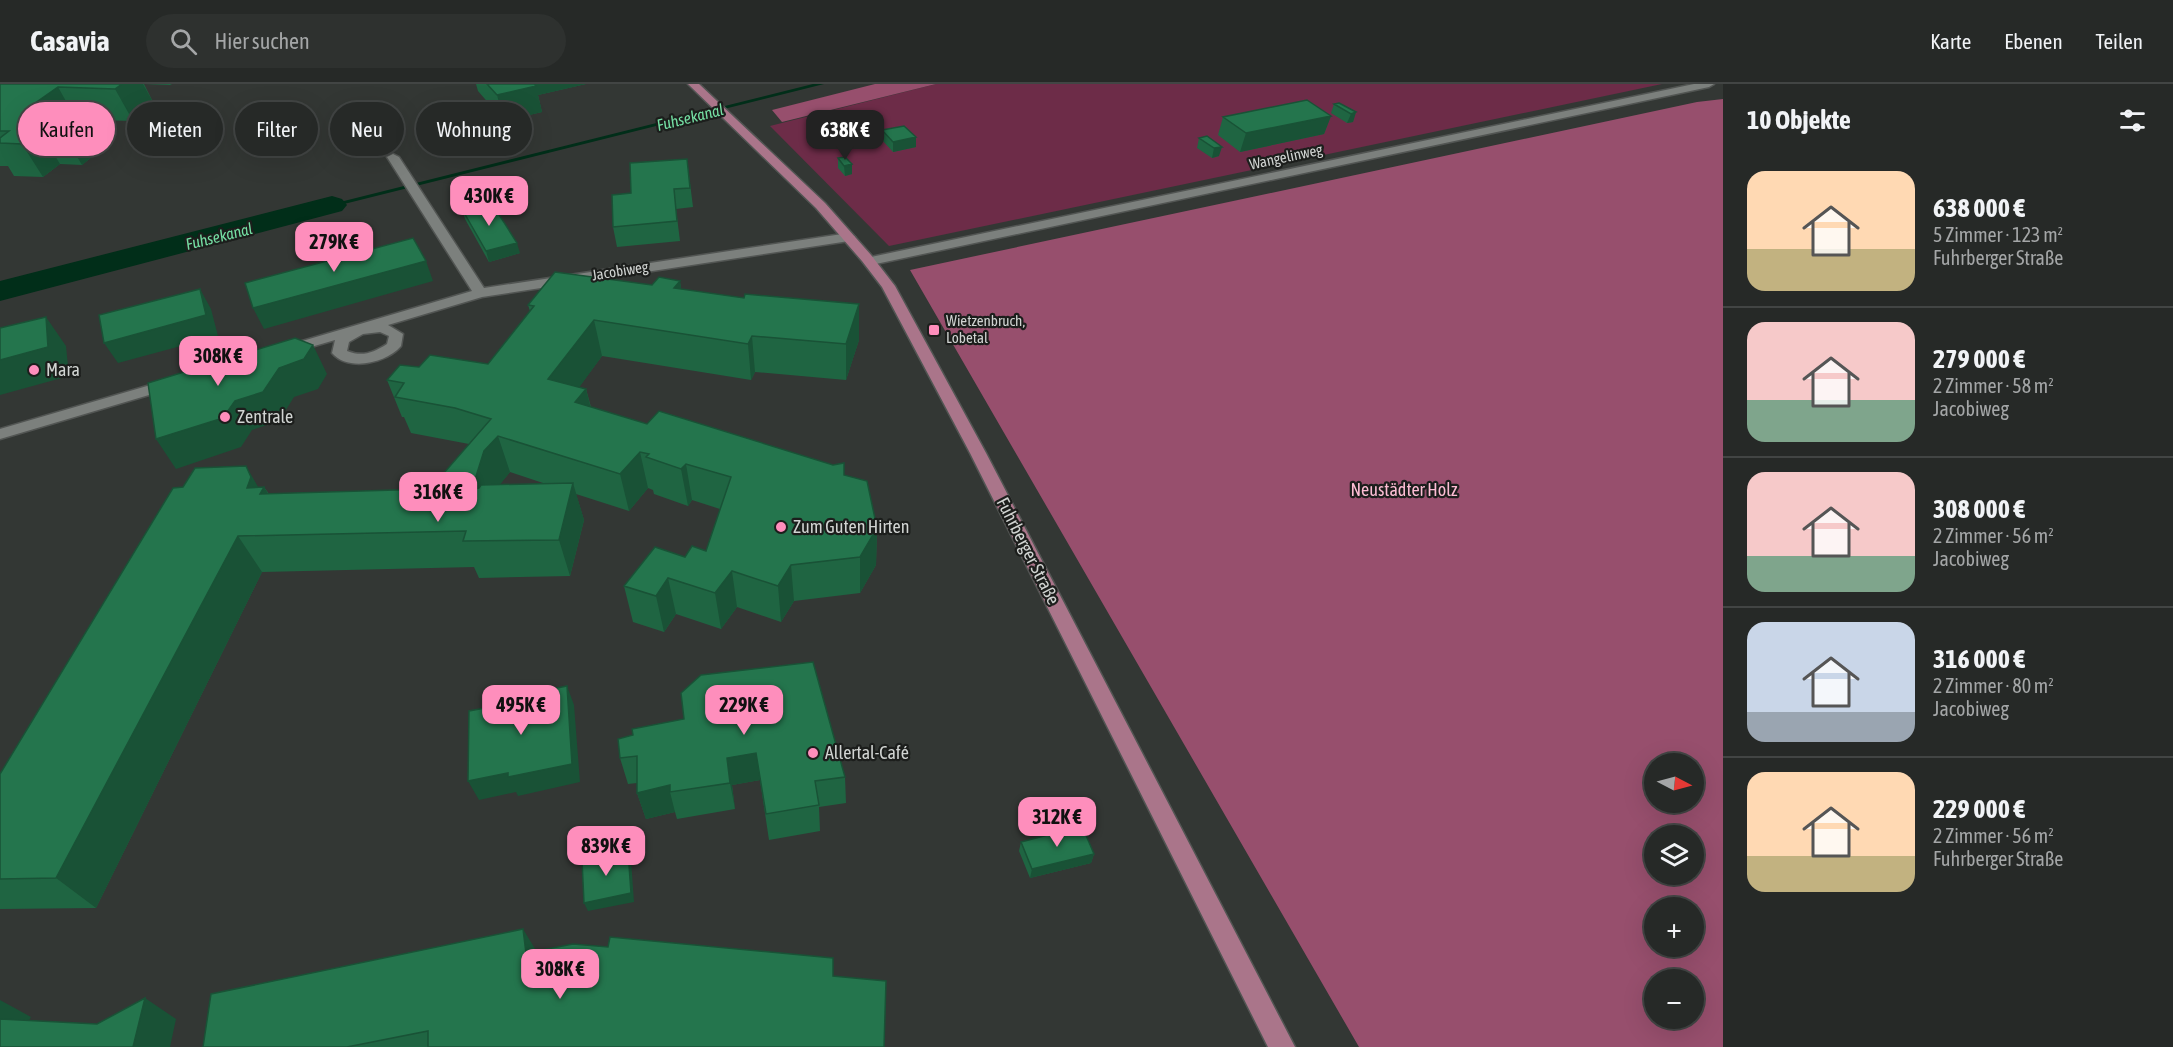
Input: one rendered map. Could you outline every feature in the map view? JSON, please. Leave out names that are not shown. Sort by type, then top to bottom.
[{"type":"main road","name":"Fuhrberger Straße","points":[[693,84],[871,261],[912,327],[1282,1047]]},
{"type":"street","name":"Wangelinweg","points":[[871,261],[1709,84]]},
{"type":"street","points":[[393,157],[480,293]]},
{"type":"street","name":"Jacobiweg","points":[[272,355],[480,293],[849,237]]},
{"type":"street","points":[[0,434],[182,381]]},
{"type":"shaded area","points":[[936,84],[1662,84],[889,246],[770,126]]},
{"type":"green space","points":[[875,84],[936,84],[782,122],[772,110]]},
{"type":"green space","name":"Neustädter Holz","points":[[1723,99],[1723,1047],[1359,1047],[910,270],[1697,102]]},
{"type":"building","points":[[0,84],[122,84],[115,89],[58,87],[37,102],[18,102],[18,144],[0,143],[0,138],[9,131],[0,131]]},
{"type":"building","points":[[487,84],[534,84],[536,86],[497,95]]},
{"type":"building","points":[[1307,100],[1331,116],[1246,133],[1223,117]]},
{"type":"building","points":[[1339,103],[1356,112],[1351,114],[1334,104]]},
{"type":"building","points":[[904,126],[916,137],[893,142],[882,130]]},
{"type":"building","points":[[1207,136],[1222,147],[1214,148],[1199,138]]},
{"type":"building","points":[[845,157],[852,164],[844,166],[838,158]]},
{"type":"building","points":[[687,159],[690,188],[674,189],[677,221],[613,227],[612,195],[631,193],[630,163]]},
{"type":"building","points":[[491,202],[517,243],[486,251],[462,209]]},
{"type":"building","points":[[413,238],[426,261],[253,308],[245,283]]},
{"type":"building","points":[[555,272],[652,285],[659,277],[680,281],[674,288],[744,298],[745,294],[859,304],[846,344],[752,336],[748,344],[594,320],[548,379],[586,389],[575,402],[647,424],[659,411],[833,465],[844,463],[844,475],[867,481],[877,528],[860,557],[791,565],[778,586],[732,571],[715,593],[668,578],[656,596],[624,586],[655,547],[685,557],[692,546],[706,551],[731,477],[686,464],[681,469],[646,457],[649,454],[640,452],[620,474],[498,436],[484,451],[472,489],[479,488],[481,485],[573,483],[559,540],[463,541],[466,531],[238,536],[56,878],[0,879],[0,774],[173,488],[183,487],[195,468],[246,466],[251,477],[247,488],[264,487],[260,494],[430,489],[491,419],[455,408],[395,397],[404,383],[387,380],[400,365],[419,367],[430,355],[488,364],[534,306],[528,305]]},
{"type":"building","points":[[200,289],[206,315],[104,343],[99,315]]},
{"type":"building","points":[[46,317],[48,347],[0,360],[0,328]]},
{"type":"building","points":[[295,338],[313,345],[304,359],[279,368],[263,392],[235,401],[223,418],[156,439],[148,383]]},
{"type":"building","points":[[813,662],[845,777],[815,781],[819,805],[766,814],[756,753],[727,758],[730,783],[670,792],[670,785],[637,793],[637,756],[620,758],[618,739],[633,735],[632,729],[684,719],[681,693],[701,675]]},
{"type":"building","points":[[567,686],[572,764],[508,777],[508,773],[468,781],[469,711],[507,704],[507,698]]},
{"type":"building","points":[[1082,826],[1094,854],[1032,869],[1021,842]]},
{"type":"building","points":[[628,851],[631,893],[584,903],[582,860]]},
{"type":"building","points":[[523,929],[526,953],[573,944],[608,947],[610,937],[833,958],[833,976],[886,981],[884,1047],[428,1047],[428,1031],[347,1047],[203,1047],[211,994]]},
{"type":"building","points":[[145,998],[133,1047],[0,1047],[0,1019],[97,1024]]},
{"type":"waterway","name":"Fuhsekanal","points":[[332,205],[821,84]]},
{"type":"waterway","name":"Fuhsekanal","points":[[0,291],[332,205]]},
{"type":"place","name":"Wietzenbruch, Lobetal","points":[[934,330]]},
{"type":"place","name":"Mara","points":[[34,370]]},
{"type":"place","name":"Zentrale","points":[[225,417]]},
{"type":"place","name":"Zum Guten Hirten","points":[[781,527]]},
{"type":"place","name":"Allertal-Café","points":[[813,753]]}]
